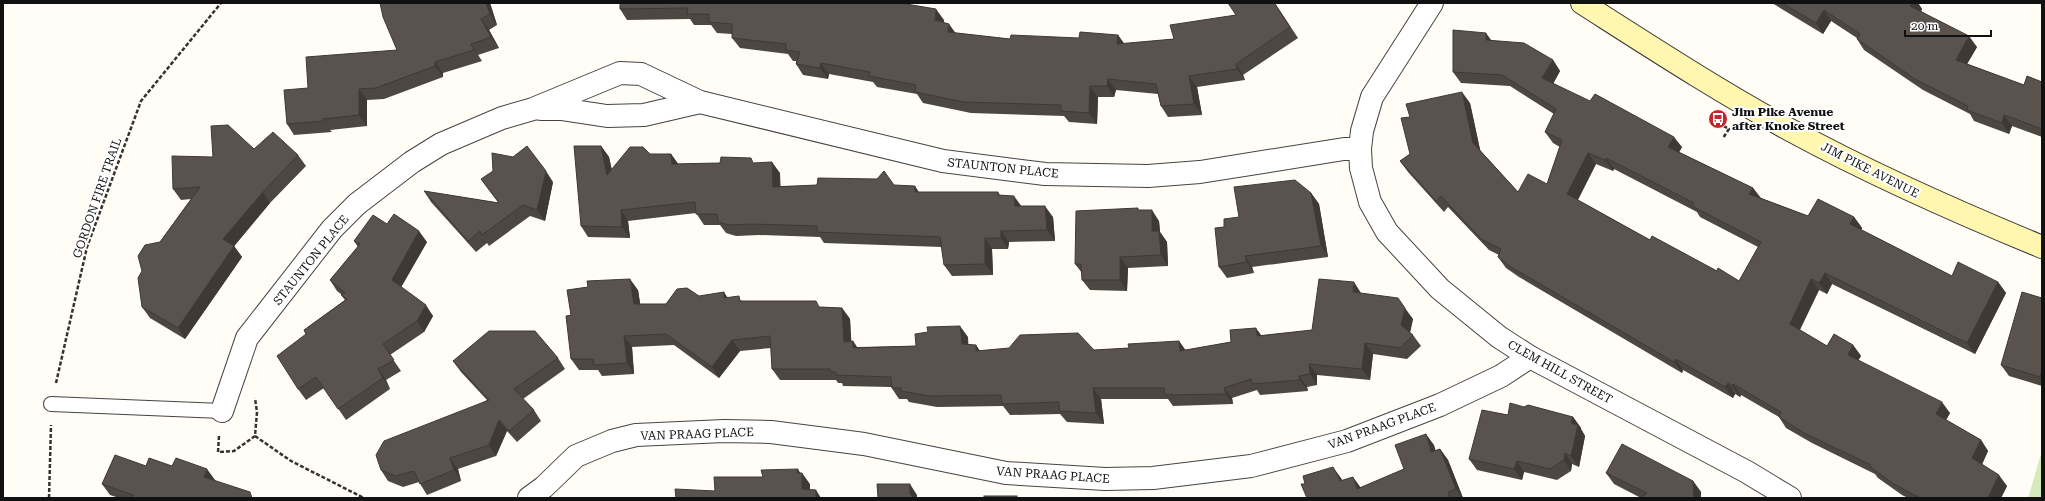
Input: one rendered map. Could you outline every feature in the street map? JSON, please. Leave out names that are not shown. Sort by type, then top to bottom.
[{"type":"street","name":"CLEM HILL STREET","points":[[1432,3],[1372,97],[1362,131],[1360,149],[1361,168],[1370,202],[1387,232],[1440,289],[1499,337],[1530,357],[1747,472],[1789,498]]},
{"type":"street","name":"JIM PIKE AVENUE","points":[[1582,3],[1650,47],[1792,131],[1937,203],[2042,247]]},
{"type":"street","name":"STAUNTON PLACE","points":[[222,411],[247,338],[332,229],[357,204],[412,162],[441,144],[502,118],[533,109],[620,73],[641,74],[700,102],[943,161],[1045,174],[1148,176],[1200,172],[1344,149],[1360,149]]},
{"type":"street","points":[[602,80],[597,93],[598,101],[607,116]]},
{"type":"street","name":"STAUNTON PLACE","points":[[533,109],[561,109],[607,116],[644,115],[700,102]]},
{"type":"street","name":"VAN PRAAG PLACE","points":[[529,498],[544,488],[576,456],[612,441],[636,435],[724,431],[771,432],[864,444],[1006,473],[1105,479],[1154,478],[1251,466],[1362,436],[1440,405],[1501,376],[1530,357]]},
{"type":"lane","points":[[51,404],[222,411]]},
{"type":"path","name":"GORDON FIRE TRAIL","points":[[49,498],[51,404],[87,247],[141,101],[221,3]]},
{"type":"path","points":[[1712,120],[1729,129],[1724,138]]},
{"type":"path","points":[[222,411],[218,452],[234,451],[255,436],[257,412],[254,392]]},
{"type":"path","points":[[255,436],[291,461],[364,498]]},
{"type":"green space","points":[[2042,451],[2042,498],[2028,498]]},
{"type":"building","points":[[380,3],[486,3],[490,14],[481,19],[491,37],[471,44],[474,50],[435,62],[435,66],[376,88],[359,89],[359,115],[322,119],[324,121],[287,124],[284,90],[308,88],[306,57],[397,50],[383,17]]},
{"type":"building","points":[[620,3],[900,3],[936,9],[935,20],[949,24],[948,32],[1010,39],[1011,35],[1079,38],[1080,32],[1118,35],[1117,44],[1174,39],[1170,25],[1236,15],[1228,3],[1274,3],[1290,27],[1236,64],[1237,69],[1189,76],[1194,104],[1161,106],[1156,84],[1108,79],[1107,86],[1090,86],[1089,113],[1061,111],[1061,105],[964,102],[915,92],[916,85],[869,76],[870,72],[821,63],[820,68],[796,64],[800,52],[786,50],[786,44],[732,38],[732,24],[709,22],[709,14],[687,14],[688,8],[620,9]]},
{"type":"building","points":[[1782,3],[1912,3],[1910,6],[1969,36],[1956,60],[2024,85],[2027,76],[2042,82],[2042,129],[2004,115],[2002,123],[1967,110],[1968,106],[1915,79],[1857,39],[1860,34],[1824,10],[1816,23]]},
{"type":"building","points":[[1453,30],[1486,33],[1486,40],[1524,43],[1553,60],[1542,78],[1590,101],[1595,94],[1674,137],[1668,147],[1753,188],[1749,194],[1808,216],[1818,199],[1854,217],[1850,224],[1952,276],[1958,262],[1998,282],[1967,343],[1825,273],[1819,283],[1811,279],[1790,324],[1827,346],[1834,334],[1853,345],[1848,355],[1942,402],[1936,414],[1981,440],[1972,458],[1999,475],[1988,498],[1920,498],[1894,484],[1870,467],[1871,465],[1804,433],[1779,417],[1781,412],[1733,384],[1732,386],[1728,383],[1725,387],[1676,359],[1674,362],[1511,267],[1498,257],[1501,249],[1481,239],[1441,196],[1436,201],[1400,161],[1410,154],[1401,118],[1410,117],[1406,104],[1462,92],[1473,143],[1518,192],[1528,174],[1547,184],[1562,140],[1545,132],[1556,109],[1502,75],[1453,72]],"holes":[[[1588,153],[1605,160],[1606,158],[1694,203],[1692,206],[1761,242],[1739,281],[1718,268],[1717,271],[1652,236],[1650,240],[1567,194]]]},
{"type":"building","points":[[228,125],[254,149],[273,132],[298,155],[263,192],[223,239],[234,246],[178,328],[142,307],[138,278],[142,271],[138,256],[145,245],[160,242],[200,187],[173,189],[172,156],[213,157],[211,126]]},
{"type":"building","points":[[527,146],[546,171],[537,210],[523,205],[482,235],[480,231],[468,241],[424,191],[499,203],[481,179],[493,171],[492,153],[513,157]]},
{"type":"building","points":[[574,146],[601,146],[607,175],[630,147],[643,147],[650,154],[671,154],[672,164],[720,163],[721,157],[751,158],[753,163],[772,162],[773,187],[817,185],[818,178],[877,179],[884,171],[894,185],[915,186],[915,192],[998,192],[998,195],[1014,196],[1015,206],[1045,206],[1047,230],[1001,231],[1001,238],[985,238],[985,264],[944,265],[940,237],[817,232],[817,226],[751,224],[729,225],[718,222],[717,214],[696,214],[695,202],[621,210],[622,227],[581,226]]},
{"type":"building","points":[[1295,180],[1311,193],[1321,246],[1245,256],[1247,262],[1219,267],[1215,228],[1224,227],[1224,219],[1239,217],[1234,187]]},
{"type":"building","points":[[1138,208],[1138,210],[1152,210],[1152,231],[1159,231],[1161,255],[1120,257],[1120,280],[1082,280],[1081,264],[1075,264],[1076,211]]},
{"type":"building","points":[[394,214],[419,231],[392,280],[426,305],[417,321],[383,344],[394,360],[378,369],[383,378],[338,409],[316,377],[298,389],[277,356],[306,334],[304,330],[347,299],[341,295],[345,293],[330,280],[360,244],[354,241],[373,215],[387,224]]},
{"type":"building","points":[[630,279],[634,304],[666,304],[677,289],[687,288],[699,296],[724,292],[724,298],[739,296],[740,301],[816,301],[819,307],[842,308],[844,342],[853,341],[853,348],[916,346],[915,334],[928,332],[927,327],[960,326],[962,344],[976,345],[976,351],[1009,348],[1020,335],[1078,333],[1094,350],[1129,348],[1128,344],[1179,341],[1180,351],[1231,342],[1230,330],[1256,328],[1257,336],[1312,330],[1319,279],[1354,282],[1353,292],[1398,298],[1405,308],[1401,325],[1413,335],[1400,348],[1365,343],[1362,369],[1309,364],[1310,374],[1299,376],[1300,380],[1253,384],[1251,379],[1224,388],[1226,394],[1165,395],[1164,388],[1093,388],[1096,413],[1059,411],[1059,402],[1002,404],[1001,395],[929,396],[901,391],[901,388],[892,388],[891,377],[836,375],[836,372],[831,372],[830,369],[772,369],[770,336],[732,340],[712,367],[666,334],[624,336],[627,363],[594,365],[593,359],[571,359],[566,316],[571,315],[567,290],[588,287],[587,281]]},
{"type":"building","points":[[2022,292],[2042,298],[2042,370],[2040,377],[2001,365]]},
{"type":"building","points":[[489,331],[535,331],[558,358],[514,389],[534,410],[509,431],[499,420],[489,445],[450,458],[454,470],[420,484],[414,471],[395,476],[381,470],[376,455],[384,441],[489,400],[453,361]]},
{"type":"building","points":[[1510,403],[1524,407],[1528,405],[1573,417],[1571,423],[1578,425],[1571,456],[1565,453],[1564,460],[1550,469],[1517,461],[1514,469],[1469,459],[1482,410],[1508,415]]},
{"type":"building","points":[[1426,434],[1431,452],[1440,449],[1456,489],[1448,492],[1450,498],[1307,498],[1301,484],[1305,484],[1303,476],[1333,467],[1340,481],[1353,477],[1357,489],[1404,469],[1395,445]]},
{"type":"building","points":[[1622,444],[1693,481],[1694,498],[1641,498],[1647,493],[1606,473]]},
{"type":"building","points":[[115,455],[146,466],[149,458],[172,466],[176,458],[207,469],[204,477],[250,492],[252,498],[132,498],[133,495],[102,484]]},
{"type":"building","points":[[798,469],[797,473],[802,473],[802,489],[816,490],[816,498],[676,498],[675,489],[715,491],[714,477],[763,477],[761,470]]},
{"type":"building","points":[[877,484],[910,484],[910,494],[914,498],[878,498]]},
{"type":"building","points":[[984,496],[1017,496],[1017,498],[984,498]]},
{"type":"place","name":"Jim Pike Avenue after Knoke Street","points":[[1718,119]]}]
